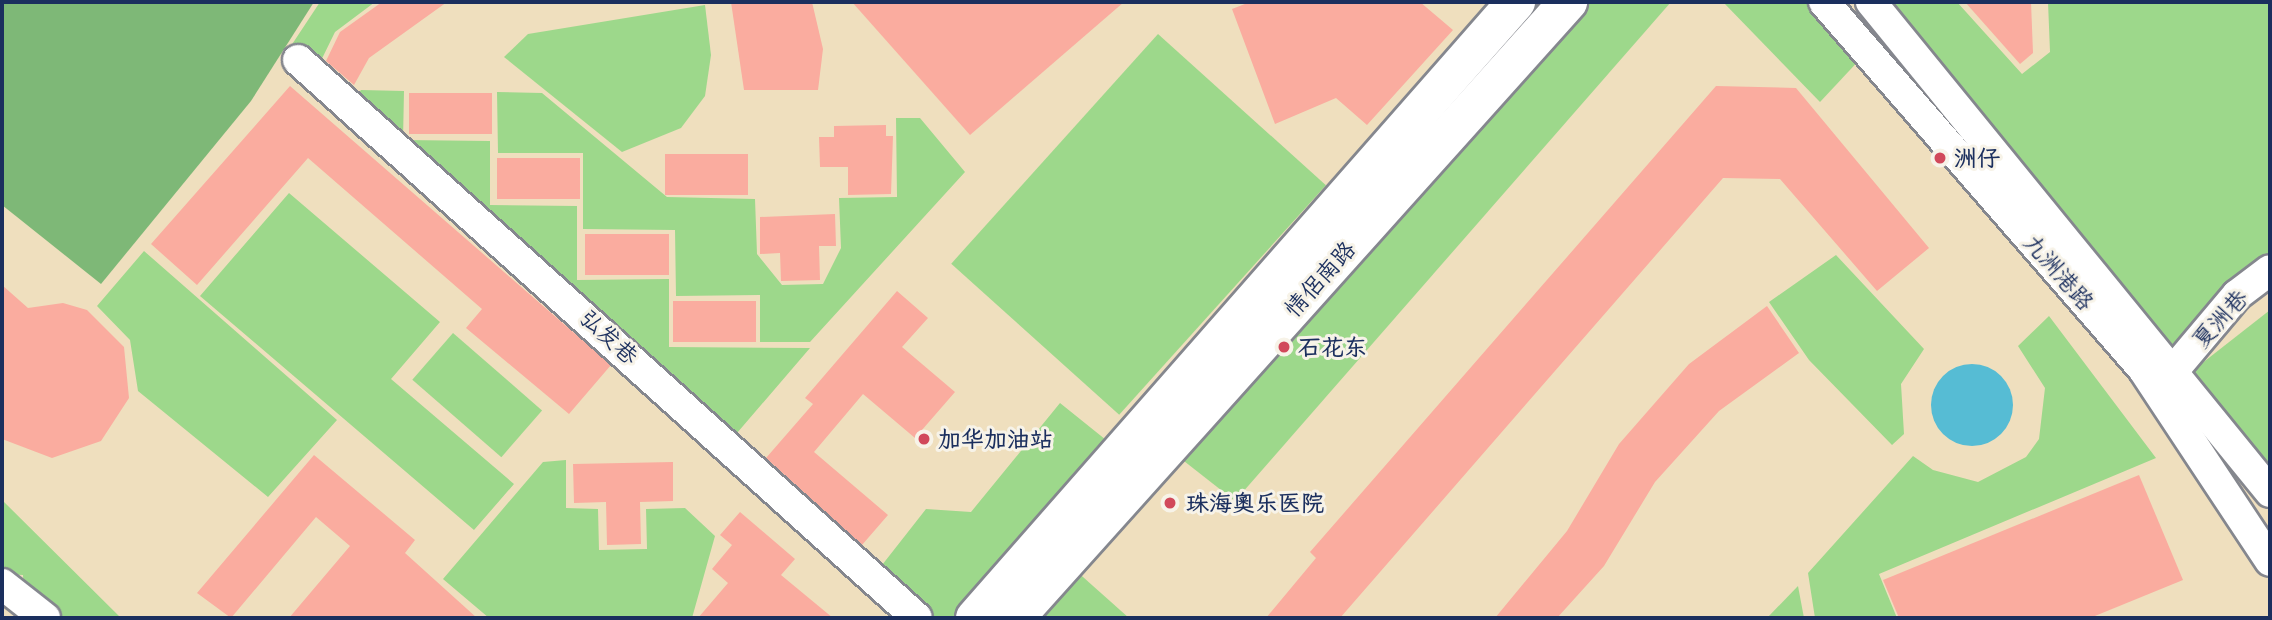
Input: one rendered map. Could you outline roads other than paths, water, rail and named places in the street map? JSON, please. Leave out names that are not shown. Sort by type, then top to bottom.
[{"type":"highway","name":"情侣南路","points":[[975,618],[1516,2]]},
{"type":"highway","name":"情侣南路","points":[[1015,618],[1568,2]]},
{"type":"street","name":"九洲港路","points":[[1824,2],[2143,369],[2270,561]]},
{"type":"street","name":"九洲港路","points":[[1871,2],[2270,492]]},
{"type":"street","name":"弘发巷","points":[[298,60],[917,618]]},
{"type":"street","name":"夏洲巷","points":[[2173,371],[2237,295],[2270,270]]},
{"type":"street","points":[[2,584],[45,618]]},
{"type":"water","points":[[1972,364],[1988,367],[2001,376],[2010,389],[2013,405],[2010,421],[2001,434],[1988,443],[1972,446],[1956,443],[1943,434],[1934,421],[1931,405],[1934,389],[1943,376],[1956,367]]},
{"type":"place","name":"洲仔","points":[[1940,158]]},
{"type":"place","name":"石花东","points":[[1284,347]]},
{"type":"place","name":"加华加油站","points":[[924,439]]},
{"type":"place","name":"珠海奥乐医院","points":[[1170,503]]}]
